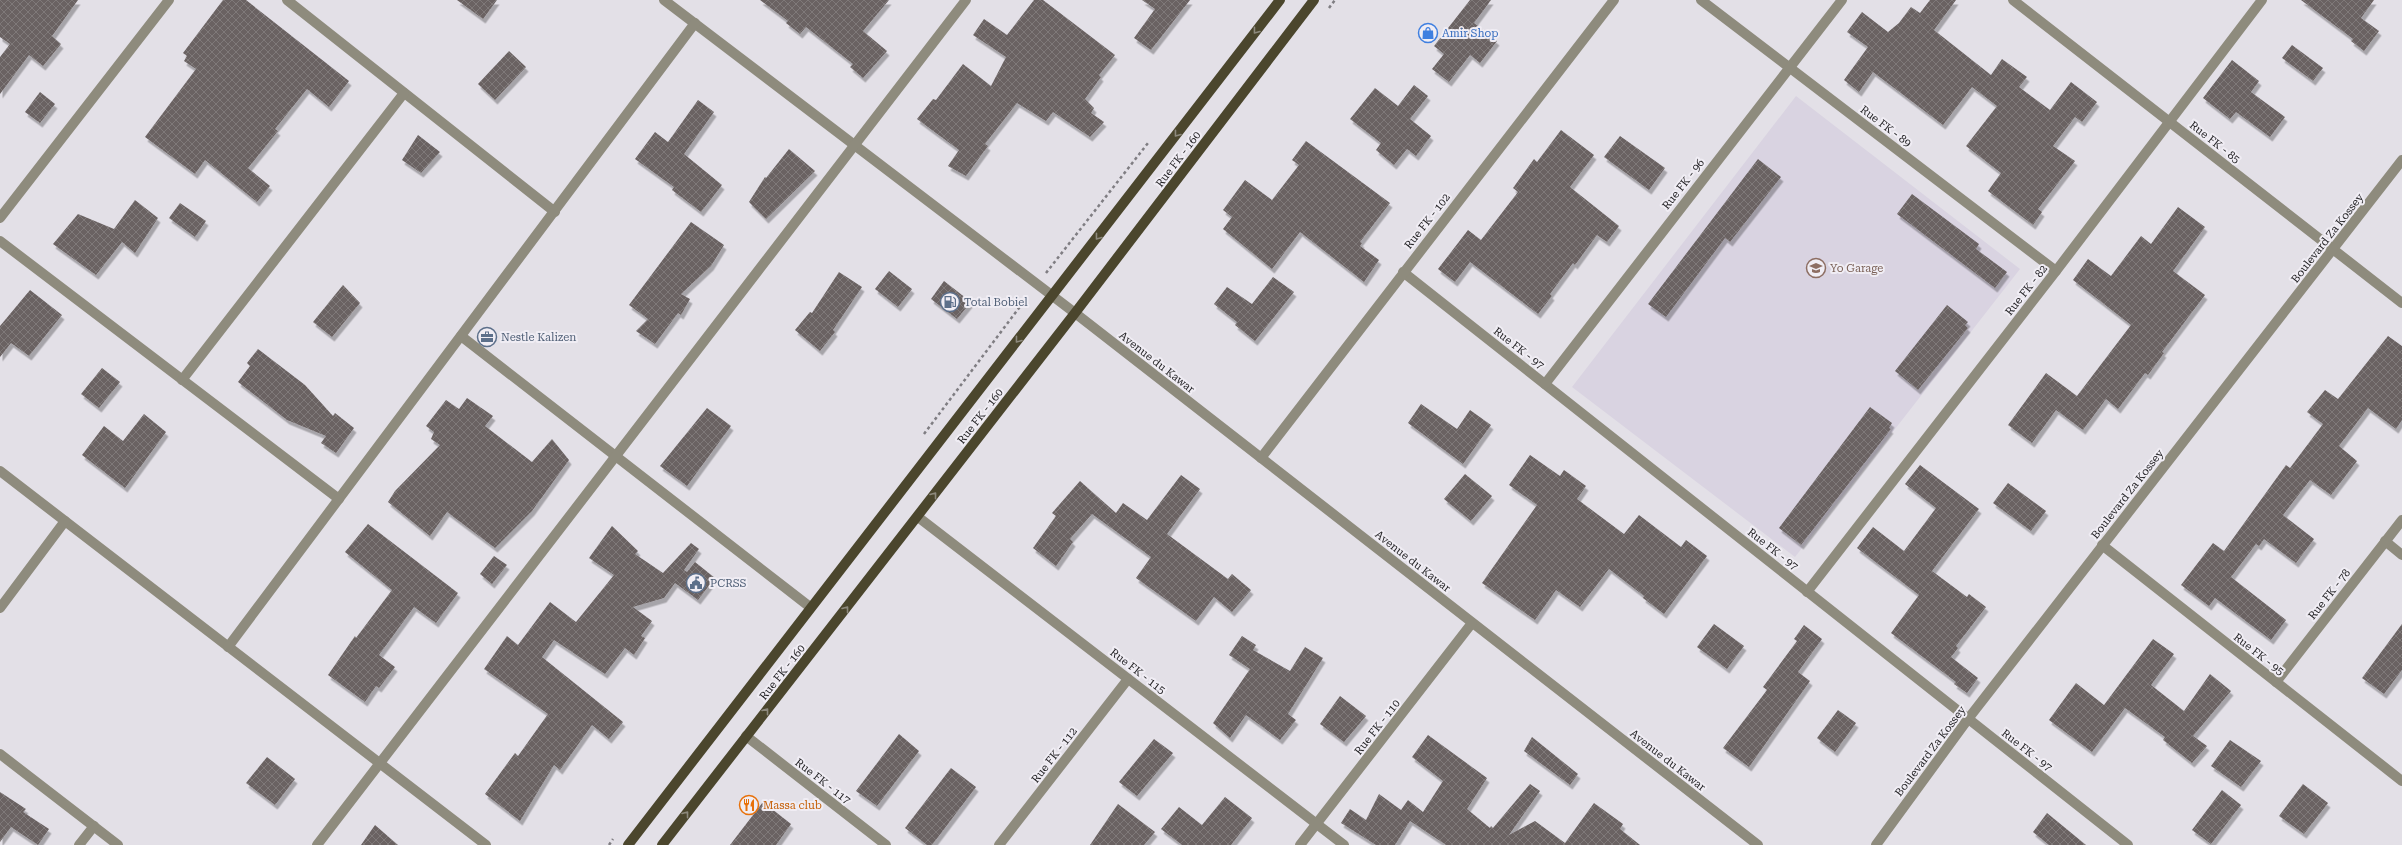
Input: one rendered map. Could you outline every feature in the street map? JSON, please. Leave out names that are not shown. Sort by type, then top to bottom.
[{"type":"main road","name":"Rue FK - 160","points":[[628,845],[810,607],[1280,0]]},
{"type":"main road","name":"Rue FK - 160","points":[[662,845],[1075,313],[1314,0]]},
{"type":"street","points":[[0,218],[169,0]]},
{"type":"street","points":[[287,0],[555,212]]},
{"type":"street","name":"Avenue du Kawar","points":[[664,0],[1075,313],[1758,845]]},
{"type":"street","points":[[317,845],[966,0]]},
{"type":"street","name":"Rue FK - 102","points":[[1261,458],[1614,0]]},
{"type":"street","name":"Rue FK - 89","points":[[1701,0],[2056,271]]},
{"type":"street","name":"Rue FK - 96","points":[[1545,384],[1842,0]]},
{"type":"street","name":"Rue FK - 85","points":[[2012,0],[2402,303]]},
{"type":"street","name":"Rue FK - 82","points":[[1807,592],[2056,271],[2262,0]]},
{"type":"street","points":[[228,647],[695,24]]},
{"type":"street","points":[[182,380],[404,93]]},
{"type":"street","name":"Boulevard Za Kossey","points":[[1876,845],[1968,719],[2402,160]]},
{"type":"street","points":[[0,241],[338,499]]},
{"type":"street","name":"Rue FK - 97","points":[[1403,272],[2128,845]]},
{"type":"street","points":[[461,336],[810,607]]},
{"type":"street","points":[[0,471],[486,845]]},
{"type":"street","name":"Rue FK - 115","points":[[918,516],[1344,845]]},
{"type":"street","name":"Rue FK - 78","points":[[2276,682],[2402,520]]},
{"type":"street","points":[[0,608],[65,521]]},
{"type":"street","points":[[2385,541],[2402,555]]},
{"type":"street","name":"Rue FK - 95","points":[[2102,545],[2402,781]]},
{"type":"street","name":"Rue FK - 110","points":[[1300,845],[1472,623]]},
{"type":"street","name":"Rue FK - 112","points":[[999,845],[1128,679]]},
{"type":"street","name":"Rue FK - 117","points":[[746,736],[886,845]]},
{"type":"street","points":[[0,754],[118,845]]},
{"type":"street","points":[[79,845],[94,826]]},
{"type":"shaded area","points":[[1796,96],[2020,269],[1795,557],[1572,387]]},
{"type":"building","points":[[0,0],[78,0],[52,36],[61,44],[43,66],[29,55],[0,94],[0,57],[10,44],[0,37]]},
{"type":"building","points":[[223,0],[246,0],[349,81],[329,107],[307,89],[275,129],[278,131],[248,168],[270,186],[257,202],[205,160],[195,174],[145,137],[196,69],[184,61],[187,56],[183,53]]},
{"type":"building","points":[[457,0],[497,0],[483,19]]},
{"type":"building","points":[[760,0],[889,0],[863,31],[887,51],[863,78],[850,67],[853,64],[806,27],[800,34],[786,23],[788,21]]},
{"type":"building","points":[[1034,0],[1043,0],[1115,55],[1099,75],[1101,77],[1085,99],[1094,108],[1091,113],[1104,122],[1090,137],[1053,112],[1046,121],[1017,103],[985,144],[988,146],[966,176],[948,166],[959,150],[917,119],[933,99],[936,100],[963,64],[991,86],[1006,57],[973,35],[984,19],[1007,35]]},
{"type":"building","points":[[1142,0],[1190,0],[1151,50],[1134,38],[1155,9]]},
{"type":"building","points":[[1470,0],[1491,0],[1474,23],[1497,41],[1480,63],[1470,55],[1449,82],[1432,69],[1444,54],[1434,46]]},
{"type":"building","points":[[1930,0],[1956,0],[1934,30],[1991,75],[2002,59],[2027,77],[2019,87],[2050,110],[2071,82],[2097,102],[2082,122],[2075,117],[2053,146],[2075,161],[2038,209],[2042,212],[2033,225],[1988,191],[2001,173],[1966,146],[1997,106],[1972,87],[1943,125],[1873,72],[1859,92],[1844,80],[1868,47],[1847,32],[1862,12],[1888,32],[1899,23],[1911,7],[1920,13]]},
{"type":"building","points":[[2301,0],[2374,0],[2361,18],[2379,31],[2364,51],[2351,41],[2353,39]]},
{"type":"building","points":[[2292,45],[2323,68],[2313,81],[2282,58]]},
{"type":"building","points":[[509,51],[526,67],[495,100],[478,84]]},
{"type":"building","points":[[2232,60],[2259,81],[2251,92],[2285,117],[2270,137],[2236,112],[2230,119],[2203,98]]},
{"type":"building","points":[[1414,85],[1428,96],[1410,119],[1431,136],[1416,156],[1407,149],[1394,165],[1376,150],[1381,143],[1350,119],[1375,88],[1398,106]]},
{"type":"building","points":[[40,92],[55,104],[40,123],[25,112]]},
{"type":"building","points":[[698,100],[714,112],[684,154],[722,185],[701,212],[672,190],[674,187],[635,159],[655,132],[668,142]]},
{"type":"building","points":[[1561,130],[1594,155],[1570,187],[1619,226],[1607,242],[1597,235],[1575,265],[1573,263],[1550,294],[1552,296],[1538,314],[1470,262],[1455,282],[1438,269],[1468,230],[1481,240],[1518,192],[1513,188],[1534,159],[1537,162]]},
{"type":"building","points":[[418,135],[440,152],[421,173],[402,160]]},
{"type":"building","points":[[1620,136],[1665,168],[1649,190],[1604,157]]},
{"type":"building","points":[[1306,141],[1390,203],[1360,242],[1362,243],[1360,246],[1379,260],[1364,282],[1300,232],[1272,269],[1223,229],[1232,217],[1223,210],[1245,180],[1272,200],[1299,165],[1292,160]]},
{"type":"building","points":[[789,149],[815,171],[766,219],[749,202],[765,177],[766,178]]},
{"type":"building","points":[[1758,159],[1781,177],[1730,242],[1725,238],[1666,317],[1648,304]]},
{"type":"building","points":[[1912,194],[1979,244],[1976,249],[2007,272],[1995,288],[1897,214]]},
{"type":"building","points":[[135,200],[158,218],[135,253],[122,242],[96,275],[53,244],[78,214],[114,229]]},
{"type":"building","points":[[180,203],[206,221],[195,237],[169,218]]},
{"type":"building","points":[[2178,207],[2205,227],[2173,271],[2205,295],[2162,352],[2164,353],[2148,375],[2145,373],[2118,409],[2106,399],[2083,430],[2056,410],[2032,443],[2008,425],[2046,373],[2077,396],[2131,325],[2073,280],[2088,259],[2111,276],[2141,236],[2151,244]]},
{"type":"building","points":[[691,222],[724,245],[711,266],[681,294],[690,299],[681,315],[678,313],[655,344],[636,331],[648,319],[629,305]]},
{"type":"building","points":[[889,271],[912,289],[898,307],[875,289]]},
{"type":"building","points":[[839,272],[862,287],[833,330],[835,332],[820,351],[795,330],[810,312],[812,313]]},
{"type":"building","points":[[1273,277],[1294,292],[1255,341],[1235,325],[1237,322],[1214,304],[1227,287],[1252,304]]},
{"type":"building","points":[[944,281],[971,302],[957,319],[931,299]]},
{"type":"building","points":[[343,285],[360,303],[332,337],[313,322]]},
{"type":"building","points":[[30,290],[62,315],[29,356],[11,343],[0,357],[0,326]]},
{"type":"building","points":[[1947,305],[1968,322],[1965,325],[1968,328],[1918,390],[1895,371]]},
{"type":"building","points":[[2388,336],[2402,346],[2402,420],[2396,429],[2368,408],[2339,446],[2357,461],[2331,495],[2310,480],[2283,515],[2314,539],[2296,563],[2264,539],[2259,546],[2256,544],[2231,577],[2286,620],[2271,640],[2215,598],[2209,606],[2181,585],[2213,543],[2224,551],[2286,465],[2290,468],[2323,424],[2307,412],[2325,390],[2338,399]]},
{"type":"building","points":[[258,349],[305,385],[333,416],[335,413],[354,428],[336,453],[321,443],[326,436],[287,420],[238,382],[250,366],[247,363]]},
{"type":"building","points":[[102,368],[120,382],[99,408],[81,394]]},
{"type":"building","points":[[467,398],[493,416],[485,426],[532,462],[552,439],[569,460],[532,511],[495,548],[447,512],[430,536],[388,502],[395,491],[440,445],[431,439],[434,432],[426,426],[446,400],[459,409]]},
{"type":"building","points":[[1421,404],[1457,429],[1470,410],[1491,425],[1463,464],[1408,423]]},
{"type":"building","points":[[1870,407],[1892,423],[1889,428],[1891,429],[1801,545],[1779,528]]},
{"type":"building","points":[[707,408],[731,426],[687,486],[660,466]]},
{"type":"building","points":[[144,414],[166,432],[125,488],[82,455],[104,426],[123,441]]},
{"type":"building","points":[[1530,455],[1560,476],[1564,470],[1586,486],[1577,499],[1624,534],[1639,515],[1681,547],[1686,540],[1707,556],[1664,614],[1643,598],[1644,596],[1609,569],[1580,607],[1556,590],[1535,620],[1482,583],[1537,505],[1509,485]]},
{"type":"building","points":[[1920,465],[1979,509],[1932,571],[1967,597],[1969,594],[1986,607],[1956,646],[1958,648],[1951,657],[1978,678],[1967,693],[1954,684],[1956,682],[1891,633],[1919,595],[1857,548],[1873,527],[1904,551],[1936,508],[1905,484]]},
{"type":"building","points":[[1465,474],[1492,496],[1471,521],[1444,499]]},
{"type":"building","points":[[1181,475],[1200,489],[1167,534],[1228,579],[1232,574],[1251,590],[1232,612],[1214,597],[1196,621],[1136,578],[1151,557],[1092,514],[1070,539],[1073,542],[1056,566],[1033,548],[1056,516],[1052,513],[1080,481],[1116,513],[1123,503],[1147,520]]},
{"type":"building","points":[[2008,483],[2046,511],[2031,531],[1993,503]]},
{"type":"building","points":[[368,524],[458,593],[436,623],[414,607],[379,655],[395,667],[379,688],[376,686],[365,702],[328,675],[355,636],[356,638],[392,590],[345,552]]},
{"type":"building","points":[[612,526],[638,551],[635,554],[663,573],[691,543],[699,549],[684,570],[687,572],[695,562],[715,578],[698,600],[675,583],[664,598],[633,607],[652,621],[641,636],[645,638],[634,655],[625,648],[605,674],[554,640],[542,657],[623,722],[609,739],[592,725],[560,770],[554,765],[520,821],[485,794],[515,753],[518,756],[548,714],[484,669],[507,636],[518,645],[550,602],[576,622],[614,575],[589,558]]},
{"type":"building","points":[[494,556],[507,565],[492,584],[480,574]]},
{"type":"building","points":[[1714,624],[1744,646],[1727,669],[1697,647]]},
{"type":"building","points":[[2402,624],[2402,670],[2384,694],[2362,678]]},
{"type":"building","points":[[1804,625],[1822,639],[1798,672],[1810,681],[1749,767],[1723,748],[1767,690],[1763,687],[1797,641],[1794,639]]},
{"type":"building","points":[[1242,636],[1256,645],[1253,650],[1290,671],[1305,647],[1323,658],[1288,714],[1296,720],[1280,740],[1246,715],[1230,738],[1213,723],[1250,669],[1229,655]]},
{"type":"building","points":[[2153,639],[2174,654],[2151,685],[2184,711],[2210,674],[2231,691],[2193,736],[2207,746],[2192,763],[2163,740],[2165,737],[2125,708],[2092,752],[2049,720],[2076,683],[2104,705]]},
{"type":"building","points":[[1340,696],[1366,716],[1344,742],[1320,724]]},
{"type":"building","points":[[1838,710],[1856,723],[1835,752],[1817,738]]},
{"type":"building","points":[[899,734],[919,751],[877,806],[856,791]]},
{"type":"building","points":[[1428,735],[1487,778],[1467,809],[1490,828],[1491,826],[1493,828],[1530,784],[1540,791],[1509,835],[1535,821],[1565,843],[1594,803],[1623,824],[1620,829],[1640,845],[1446,845],[1410,821],[1395,845],[1376,845],[1341,823],[1350,809],[1366,820],[1379,794],[1401,810],[1408,800],[1423,812],[1443,781],[1412,757]]},
{"type":"building","points":[[1532,737],[1578,774],[1570,785],[1524,751]]},
{"type":"building","points":[[1154,739],[1173,753],[1137,796],[1119,782]]},
{"type":"building","points":[[2230,740],[2261,761],[2241,787],[2211,766]]},
{"type":"building","points":[[267,757],[295,779],[275,805],[246,783]]},
{"type":"building","points":[[951,768],[976,787],[932,845],[927,845],[905,828]]},
{"type":"building","points":[[2303,784],[2328,803],[2304,834],[2279,816]]},
{"type":"building","points":[[2222,790],[2241,805],[2211,844],[2192,830]]},
{"type":"building","points":[[0,792],[26,809],[23,812],[49,829],[38,845],[11,827],[0,842]]},
{"type":"building","points":[[1225,797],[1252,818],[1231,845],[1182,845],[1161,829],[1179,807],[1202,825]]},
{"type":"building","points":[[763,802],[791,824],[776,845],[730,845]]},
{"type":"building","points":[[1118,804],[1155,832],[1144,845],[1090,845]]},
{"type":"building","points":[[2047,813],[2086,845],[2049,845],[2033,832]]},
{"type":"building","points":[[375,825],[398,845],[361,845]]},
{"type":"place","name":"Amir Shop","points":[[1428,33]]},
{"type":"place","name":"Yo Garage","points":[[1816,268]]},
{"type":"place","name":"Total Bobiel","points":[[950,302]]},
{"type":"place","name":"Nestle Kalizen","points":[[487,337]]},
{"type":"place","name":"PCRSS","points":[[696,583]]},
{"type":"place","name":"Massa club","points":[[749,805]]}]
